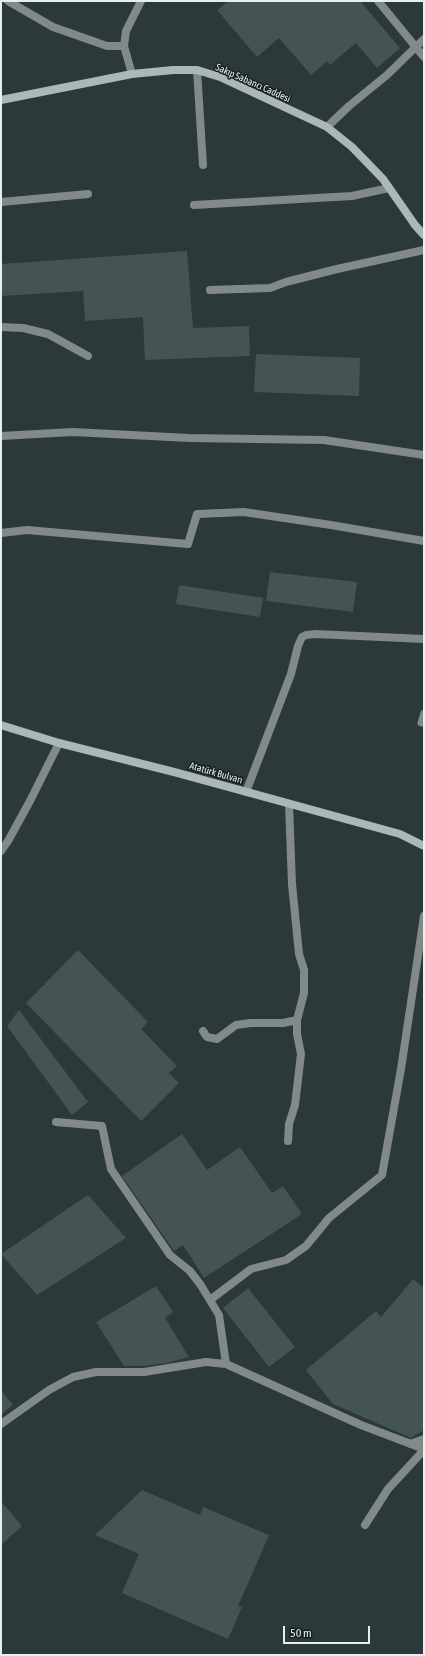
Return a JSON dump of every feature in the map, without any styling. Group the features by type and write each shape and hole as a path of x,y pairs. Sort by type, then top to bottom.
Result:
{"street":[{"path":"8,1 53,27 107,46 124,46"},
{"path":"132,74 124,46 126,31 141,1"},
{"path":"378,1 424,56"},
{"path":"327,127 349,106 387,75 424,39"},
{"name":"Sakıp Sabancı Caddesi","path":"1,100 132,74 173,70 196,70 220,77 327,127 352,147 383,179 424,235"},
{"path":"196,70 203,165"},
{"path":"194,205 352,196 389,188"},
{"path":"1,202 88,194"},
{"path":"210,290 270,288 286,282 337,269 424,250"},
{"path":"1,327 23,328 48,334 88,356"},
{"path":"1,436 73,432 189,438 324,440 424,455"},
{"path":"1,532 27,530 188,544 196,514 244,512 424,541"},
{"path":"246,792 291,674 298,646 302,638 306,635 316,634 424,639"},
{"name":"Atatürk Bulvarı","path":"1,725 59,743 174,772 400,834 424,846"},
{"path":"1,851 30,801 59,743"},
{"path":"288,1141 289,1124 295,1105 301,1054 297,1034 297,1020 304,993 304,970 299,954 292,884 289,804"},
{"path":"210,1300 251,1269 286,1260 306,1246 329,1218 382,1175 402,1069 424,916"},
{"path":"203,1031 207,1037 217,1039 236,1025 250,1023 283,1023 297,1020"},
{"path":"56,1122 102,1126 111,1169 170,1255 190,1271 219,1315 226,1364"},
{"path":"1,1424 49,1390 73,1377 96,1372 144,1372 206,1362 226,1364 361,1425 424,1449 388,1489 365,1525"},
{"path":"410,1444 424,1439"}],"lane":[{"path":"421,724 424,713"}],"building":[{"path":"228,1 360,1 400,48 377,68 356,43 330,65 327,61 311,75 279,38 257,57 217,10"},
{"path":"187,251 193,328 249,326 250,356 145,360 143,317 85,321 83,291 1,296 1,264"},
{"path":"256,354 360,358 359,396 254,392"},
{"path":"270,572 357,582 353,612 266,601"},
{"path":"179,585 263,598 260,617 176,604"},
{"path":"78,950 148,1022 141,1029 177,1066 169,1073 179,1083 141,1121 26,1003"},
{"path":"19,1010 88,1102 72,1115 7,1026"},
{"path":"182,1134 207,1170 240,1147 272,1193 283,1186 302,1214 204,1278 183,1245 174,1251 122,1176"},
{"path":"88,1195 126,1238 37,1295 1,1254"},
{"path":"413,1279 424,1288 424,1430 411,1438 333,1404 306,1370 376,1311 381,1317"},
{"path":"156,1286 173,1312 165,1318 189,1357 167,1363 144,1366 124,1366 96,1322"},
{"path":"248,1288 295,1347 269,1367 223,1308"},
{"path":"1,1390 13,1405 1,1415"},
{"path":"142,1490 200,1515 203,1507 269,1535 238,1606 242,1607 228,1639 122,1593 139,1554 95,1535"},
{"path":"1,1501 22,1526 1,1545"}]}
